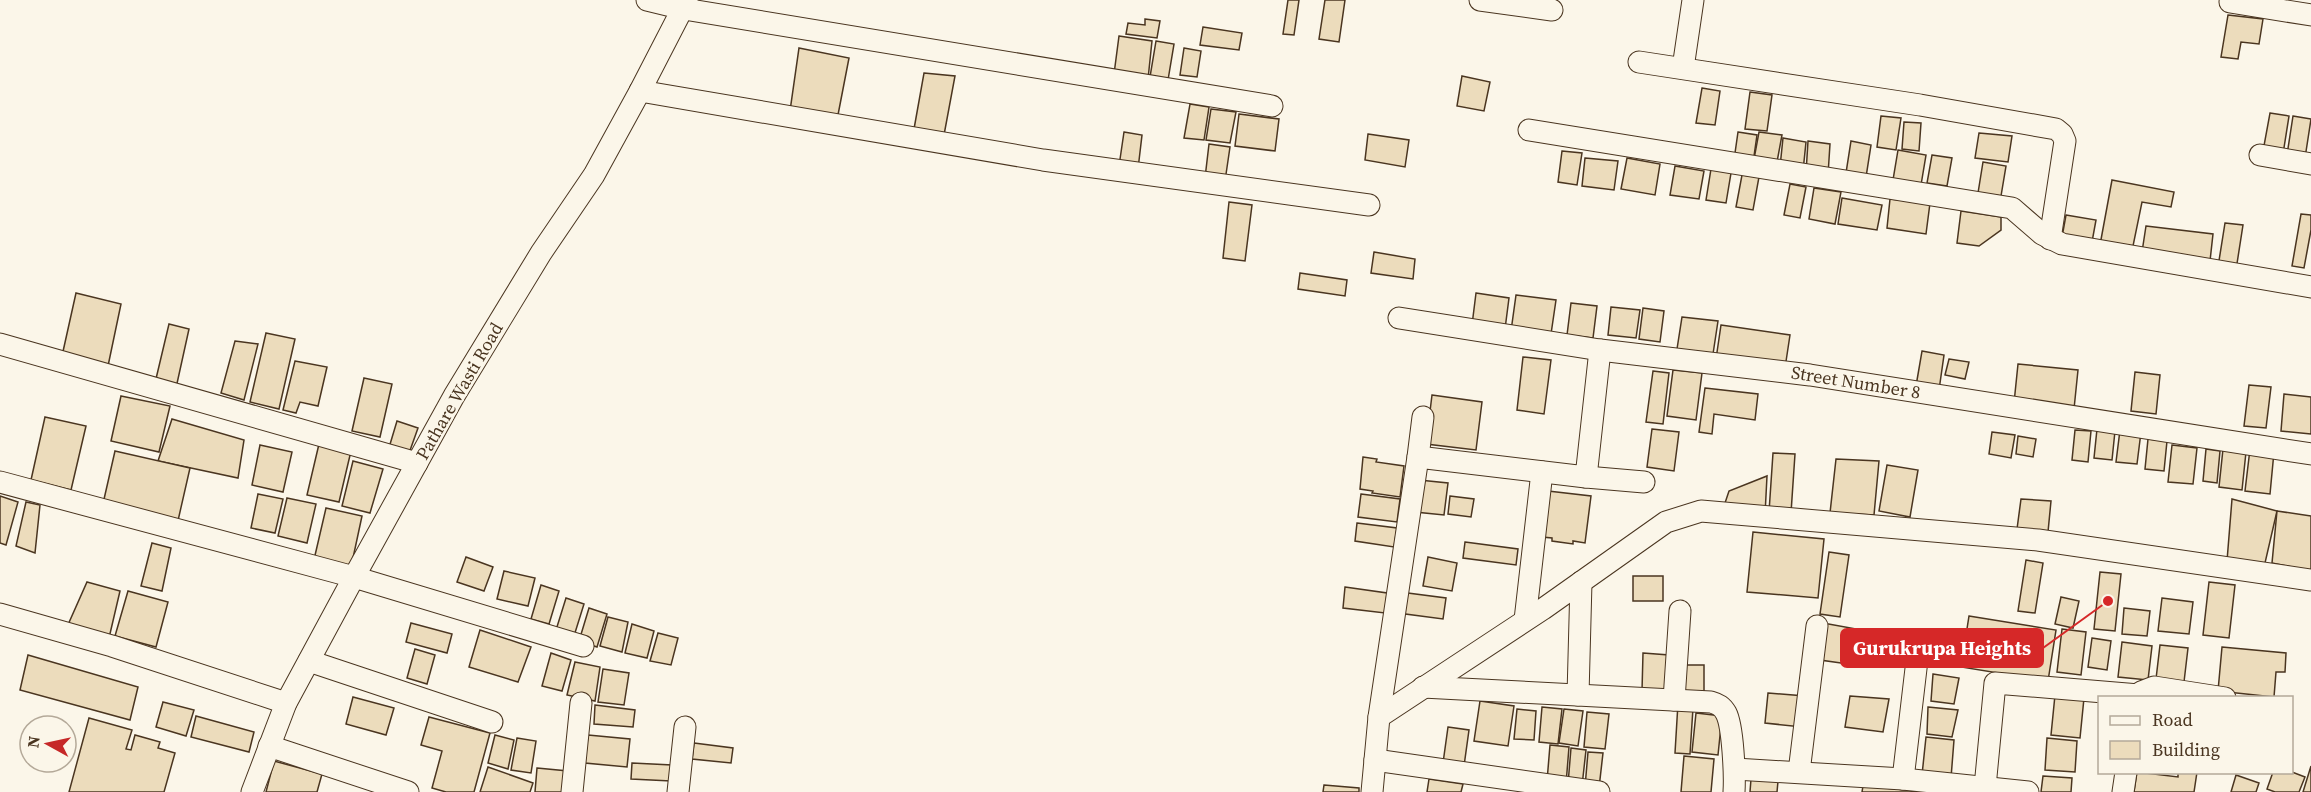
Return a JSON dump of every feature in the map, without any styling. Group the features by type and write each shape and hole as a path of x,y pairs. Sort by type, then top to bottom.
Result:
{"street":[{"path":"648,0 686,4 1272,106"},
{"path":"1480,0 1552,10"},
{"path":"1683,68 1693,0"},
{"path":"2230,2 2311,15"},
{"name":"Pathare Wasti Road","path":"252,792 286,703 354,577 454,396 541,253 594,175 686,4"},
{"path":"1639,62 1920,105 2056,129 2065,141 2050,239"},
{"path":"640,91 1043,160 1370,205"},
{"path":"1529,130 2012,208 2050,239 2062,244 2311,287"},
{"path":"2260,155 2311,164"},
{"name":"Street Number 8","path":"1399,318 1600,350 1810,375 2311,454"},
{"path":"0,344 417,463"},
{"path":"1586,477 1600,350"},
{"path":"1372,792 1379,717 1423,417"},
{"path":"1418,457 1644,482"},
{"path":"1525,620 1542,472"},
{"path":"0,482 354,577 583,646"},
{"path":"1379,717 1581,582 1666,522 1701,512 2038,540 2311,580"},
{"path":"1578,695 1581,582"},
{"path":"1674,699 1680,611"},
{"path":"0,614 112,646 286,703"},
{"path":"1799,772 1817,626"},
{"path":"1903,779 1917,660"},
{"path":"309,661 492,722"},
{"path":"1992,789 1995,683 2139,696 2141,692 2154,687 2212,696"},
{"path":"1423,687 1674,699 1711,702 1720,705 1727,714 1735,769 1734,792"},
{"path":"572,792 581,703"},
{"path":"678,792 685,727"},
{"path":"269,746 408,792"},
{"path":"1375,760 1599,792"},
{"path":"1735,769 1903,779 2028,792"},
{"path":"2123,792 2126,774"}],"building":[{"path":"1288,0 1299,0 1294,35 1283,34"},
{"path":"1325,0 1345,0 1339,42 1319,39"},
{"path":"2228,15 2263,19 2259,44 2241,42 2238,59 2221,57"},
{"path":"1145,19 1160,21 1157,38 1126,34 1128,23 1145,25"},
{"path":"1203,27 1242,33 1239,50 1200,45"},
{"path":"1119,36 1152,41 1148,79 1114,74"},
{"path":"1156,41 1174,44 1168,80 1150,77"},
{"path":"799,48 849,58 837,120 790,111"},
{"path":"1184,48 1201,51 1197,77 1180,75"},
{"path":"924,73 955,76 944,135 914,129"},
{"path":"1462,76 1490,82 1484,111 1457,106"},
{"path":"1702,88 1720,91 1715,125 1696,123"},
{"path":"1750,92 1772,95 1767,131 1745,129"},
{"path":"1190,104 1209,107 1204,140 1184,138"},
{"path":"1211,109 1236,112 1230,143 1206,140"},
{"path":"2270,113 2289,116 2283,154 2263,151"},
{"path":"1239,114 1279,119 1275,151 1235,146"},
{"path":"1881,116 1901,118 1896,150 1877,147"},
{"path":"2293,116 2311,119 2305,158 2287,155"},
{"path":"1904,122 1921,123 1919,151 1902,149"},
{"path":"1124,132 1142,135 1138,169 1119,166"},
{"path":"1738,132 1757,135 1753,163 1734,160"},
{"path":"1759,132 1782,135 1777,162 1754,159"},
{"path":"1979,133 2012,136 2008,162 1975,158"},
{"path":"1368,134 1409,140 1405,167 1365,160"},
{"path":"1783,138 1806,142 1803,171 1780,167"},
{"path":"1808,141 1830,144 1828,175 1806,173"},
{"path":"1851,141 1871,145 1866,177 1846,173"},
{"path":"1209,144 1230,147 1225,181 1205,178"},
{"path":"1898,150 1926,155 1921,185 1893,180"},
{"path":"1562,151 1582,153 1577,185 1558,182"},
{"path":"1932,155 1952,158 1947,186 1927,183"},
{"path":"1585,158 1618,161 1614,190 1582,186"},
{"path":"1627,158 1660,164 1655,195 1621,189"},
{"path":"1983,162 2006,166 2001,196 1978,193"},
{"path":"1675,166 1704,171 1699,199 1670,195"},
{"path":"1711,169 1731,173 1726,203 1706,200"},
{"path":"1742,175 1759,177 1753,210 1736,207"},
{"path":"2112,180 2174,192 2171,207 2142,202 2132,251 2100,245"},
{"path":"1790,184 1806,187 1800,218 1784,215"},
{"path":"1814,188 1841,192 1835,224 1809,219"},
{"path":"1842,198 1882,205 1877,230 1838,224"},
{"path":"1890,199 1930,203 1926,234 1887,228"},
{"path":"1229,202 1252,205 1245,261 1223,258"},
{"path":"1961,211 2001,217 2001,230 1979,246 1957,243"},
{"path":"2301,214 2311,215 2311,230 2304,268 2292,266"},
{"path":"2066,215 2096,220 2092,242 2062,237"},
{"path":"2225,223 2243,225 2236,270 2218,267"},
{"path":"2146,226 2213,234 2210,261 2142,252"},
{"path":"1374,252 1415,259 1413,279 1371,273"},
{"path":"1300,273 1347,280 1345,296 1298,289"},
{"path":"76,293 121,304 108,366 62,356"},
{"path":"1476,293 1509,298 1505,329 1472,325"},
{"path":"1516,295 1556,300 1551,334 1511,331"},
{"path":"1571,303 1597,306 1593,338 1567,335"},
{"path":"1611,307 1640,310 1636,338 1608,335"},
{"path":"1643,308 1664,311 1660,342 1639,339"},
{"path":"1682,317 1718,321 1713,354 1677,349"},
{"path":"169,324 189,329 176,388 155,383"},
{"path":"1721,325 1790,335 1785,368 1716,359"},
{"path":"266,333 295,339 279,409 250,402"},
{"path":"235,341 258,344 244,400 221,393"},
{"path":"1922,351 1944,355 1939,390 1916,386"},
{"path":"1523,357 1551,360 1544,414 1517,410"},
{"path":"1949,359 1969,362 1965,379 1945,375"},
{"path":"295,361 327,367 318,406 300,402 296,413 283,410"},
{"path":"2018,364 2078,370 2074,409 2014,403"},
{"path":"1673,370 1702,373 1696,420 1667,416"},
{"path":"1653,371 1669,373 1663,424 1646,422"},
{"path":"2135,372 2160,375 2156,414 2131,411"},
{"path":"364,378 392,384 380,437 352,431"},
{"path":"2249,385 2271,387 2266,428 2244,426"},
{"path":"1705,388 1758,394 1755,420 1714,414 1712,434 1699,432"},
{"path":"2284,394 2311,397 2311,434 2281,431"},
{"path":"1432,395 1482,402 1476,450 1426,444"},
{"path":"121,396 170,406 159,452 111,441"},
{"path":"45,417 86,426 71,490 31,480"},
{"path":"172,419 244,440 238,478 158,461"},
{"path":"397,421 418,428 408,456 388,451"},
{"path":"1652,429 1679,432 1674,471 1647,467"},
{"path":"2097,429 2115,431 2112,460 2094,458"},
{"path":"2075,430 2091,431 2088,462 2072,460"},
{"path":"2120,430 2141,432 2137,464 2116,462"},
{"path":"1992,432 2015,435 2011,458 1989,454"},
{"path":"2018,436 2036,439 2033,457 2016,454"},
{"path":"2148,439 2167,441 2164,471 2145,469"},
{"path":"319,444 351,451 339,502 307,495"},
{"path":"260,445 292,452 283,492 252,485"},
{"path":"2172,445 2197,448 2193,484 2168,482"},
{"path":"2206,449 2220,451 2217,483 2203,481"},
{"path":"2223,449 2246,452 2242,490 2219,487"},
{"path":"2250,449 2274,452 2270,494 2245,491"},
{"path":"115,451 190,468 177,525 102,508"},
{"path":"1773,453 1795,454 1791,513 1769,512"},
{"path":"1363,457 1377,459 1376,462 1404,466 1400,497 1360,489"},
{"path":"1836,459 1879,461 1874,515 1830,513"},
{"path":"353,461 383,469 370,513 342,506"},
{"path":"1887,465 1918,470 1910,517 1879,511"},
{"path":"1767,476 1765,515 1722,512 1729,491"},
{"path":"1419,480 1448,483 1444,515 1415,512"},
{"path":"1548,491 1591,496 1585,543 1573,541 1573,544 1542,537"},
{"path":"258,494 283,499 275,533 251,528"},
{"path":"1361,494 1400,499 1397,522 1358,517"},
{"path":"0,496 18,502 6,545 0,543"},
{"path":"1450,496 1474,499 1471,517 1448,514"},
{"path":"287,498 316,504 307,543 278,536"},
{"path":"2021,499 2051,501 2048,532 2017,529"},
{"path":"2232,499 2277,511 2265,563 2227,561"},
{"path":"26,502 40,505 35,553 16,546"},
{"path":"326,508 362,516 350,572 313,564"},
{"path":"2277,511 2311,516 2311,571 2272,563"},
{"path":"1357,523 1397,528 1394,547 1355,541"},
{"path":"1753,532 1824,539 1818,598 1747,592"},
{"path":"1465,542 1518,549 1516,565 1463,558"},
{"path":"152,543 171,548 162,591 141,586"},
{"path":"1829,552 1849,555 1840,617 1820,614"},
{"path":"466,557 493,567 484,591 457,582"},
{"path":"1428,557 1457,563 1452,591 1423,586"},
{"path":"2026,560 2043,563 2035,613 2018,611"},
{"path":"504,571 535,578 528,606 497,599"},
{"path":"2100,572 2121,574 2115,631 2094,629"},
{"path":"1633,576 1663,576 1663,601 1633,601"},
{"path":"87,582 120,591 109,638 67,627"},
{"path":"2209,582 2235,585 2229,638 2203,635"},
{"path":"541,585 559,591 549,624 531,619"},
{"path":"1345,587 1387,593 1385,613 1343,608"},
{"path":"128,591 168,602 156,647 115,636"},
{"path":"1400,592 1446,598 1443,619 1398,613"},
{"path":"2061,597 2079,601 2073,628 2055,624"},
{"path":"566,598 584,604 574,636 556,630"},
{"path":"2162,598 2193,602 2189,634 2158,631"},
{"path":"589,608 607,614 597,647 579,641"},
{"path":"2124,608 2150,611 2147,636 2122,634"},
{"path":"1969,616 2056,630 2048,681 1961,667"},
{"path":"608,617 628,622 622,652 600,646"},
{"path":"411,623 452,634 447,653 406,642"},
{"path":"1823,623 1862,630 1855,665 1820,660"},
{"path":"632,624 654,631 647,658 625,653"},
{"path":"2062,629 2086,632 2081,675 2057,672"},
{"path":"480,630 531,647 518,682 469,667"},
{"path":"658,633 678,638 671,665 650,661"},
{"path":"2092,638 2111,641 2107,670 2088,667"},
{"path":"2122,642 2152,646 2148,680 2118,677"},
{"path":"2160,645 2188,648 2184,682 2156,679"},
{"path":"2222,647 2286,653 2285,672 2276,672 2274,696 2218,691"},
{"path":"415,649 435,655 427,684 407,678"},
{"path":"551,653 571,660 562,691 542,686"},
{"path":"1643,653 1669,655 1667,692 1642,691"},
{"path":"28,655 138,687 130,720 20,690"},
{"path":"575,662 600,667 595,701 567,695"},
{"path":"1679,665 1704,665 1704,695 1678,695"},
{"path":"603,669 629,673 624,705 598,702"},
{"path":"1933,674 1959,678 1954,704 1931,701"},
{"path":"1768,693 1805,696 1802,727 1765,723"},
{"path":"2055,695 2084,698 2080,738 2051,735"},
{"path":"1850,696 1889,699 1883,732 1845,727"},
{"path":"353,697 394,708 386,735 346,724"},
{"path":"1480,701 1514,706 1508,746 1474,741"},
{"path":"163,702 194,710 186,736 156,727"},
{"path":"1678,703 1693,708 1690,754 1675,753"},
{"path":"595,705 635,710 633,727 594,724"},
{"path":"1542,707 1562,709 1558,744 1539,742"},
{"path":"1928,707 1958,710 1952,737 1927,734"},
{"path":"1517,709 1536,711 1534,740 1514,739"},
{"path":"1564,709 1583,711 1578,746 1559,743"},
{"path":"1587,712 1609,714 1605,749 1584,747"},
{"path":"1696,713 1722,716 1718,755 1692,752"},
{"path":"196,716 254,732 249,752 191,737"},
{"path":"429,717 490,733 474,792 446,792 432,788 442,751 421,745"},
{"path":"89,718 132,730 126,749 131,750 135,735 160,742 158,748 175,753 164,792 69,792 74,774 78,774 78,759"},
{"path":"1448,727 1469,730 1464,766 1443,763"},
{"path":"495,735 514,740 508,769 488,763"},
{"path":"588,735 630,739 627,767 585,763"},
{"path":"1926,737 1954,740 1951,778 1922,775"},
{"path":"517,738 536,741 531,773 511,770"},
{"path":"2047,738 2077,741 2075,772 2045,770"},
{"path":"694,743 733,748 731,763 692,759"},
{"path":"1550,745 1569,747 1566,784 1547,781"},
{"path":"1571,748 1586,750 1582,786 1568,784"},
{"path":"1588,752 1603,753 1599,788 1585,787"},
{"path":"1684,756 1714,759 1711,792 1681,792"},
{"path":"274,761 322,774 317,792 266,792"},
{"path":"632,763 672,765 671,781 631,779"},
{"path":"2311,766 2311,792 2303,792"},
{"path":"488,767 533,783 530,792 480,792"},
{"path":"537,768 568,771 566,792 535,792"},
{"path":"2293,772 2305,777 2299,792 2275,792 2267,789 2272,774"},
{"path":"2137,774 2178,777 2178,774 2197,774 2194,792 2134,792"},
{"path":"2236,775 2259,783 2256,792 2231,792"},
{"path":"2043,776 2072,778 2071,792 2041,792"},
{"path":"1429,779 1463,784 1461,792 1427,792"},
{"path":"1751,779 1778,781 1777,792 1750,792"},
{"path":"1324,785 1359,788 1359,792 1323,792"},
{"path":"1863,786 1928,792 1862,792"}],"place":[{"name":"Gurukrupa Heights","path":"2108,601"}]}
